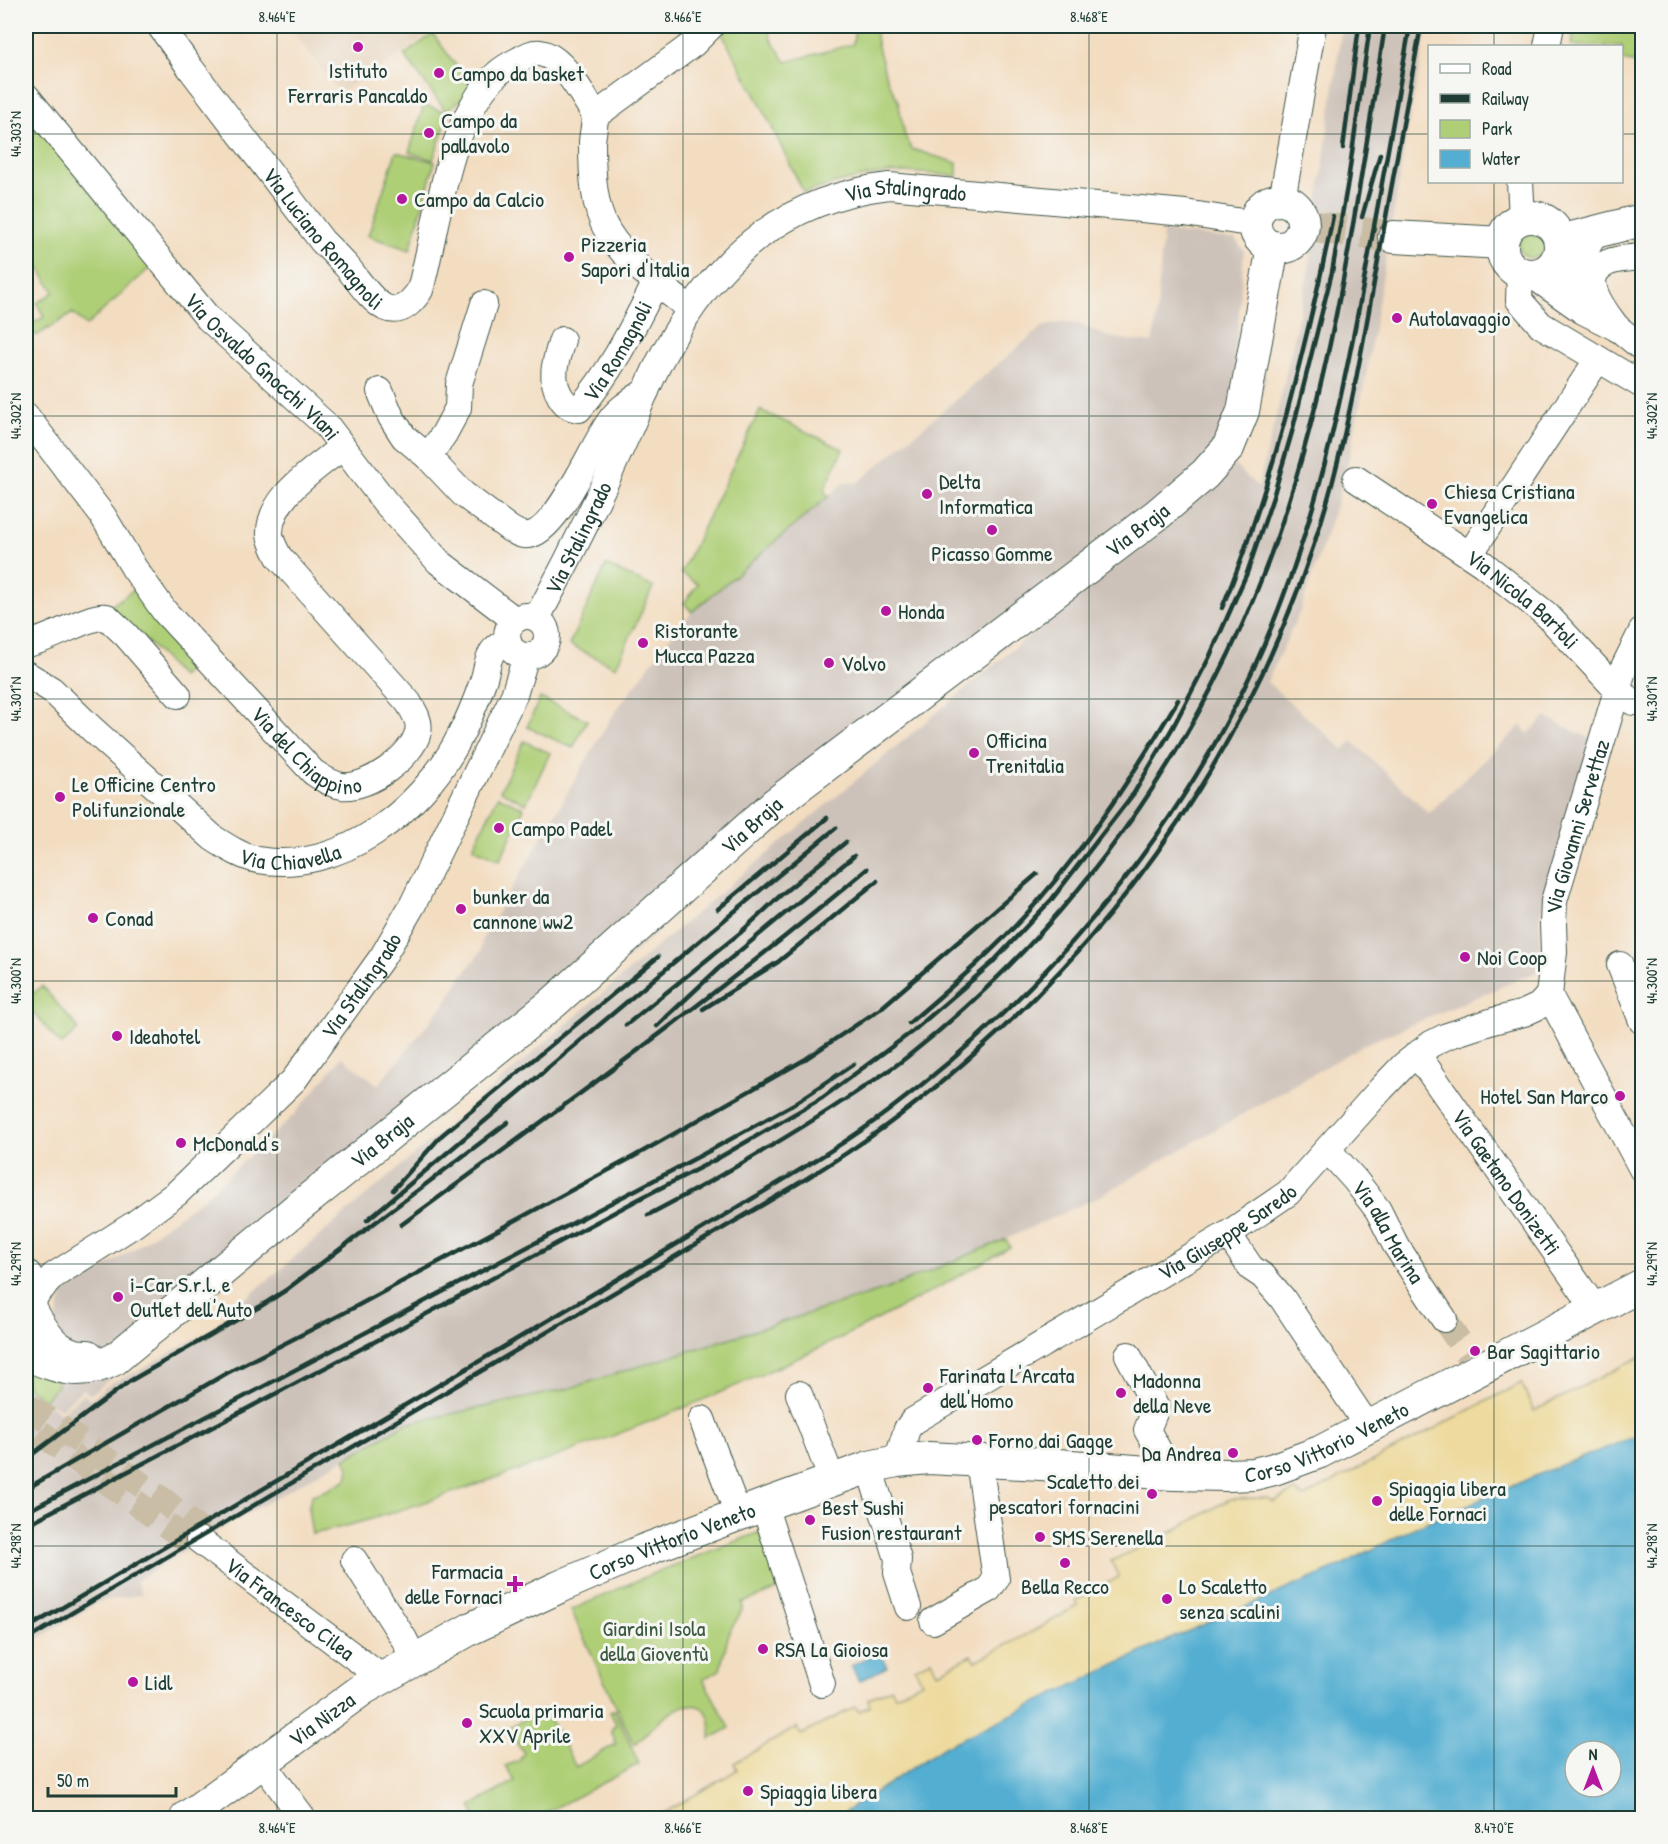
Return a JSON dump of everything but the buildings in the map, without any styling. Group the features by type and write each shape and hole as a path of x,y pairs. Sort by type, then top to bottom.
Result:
{"main road":[{"path":"1282,200 1296,206 1309,228 1289,246 1264,235 1256,216 1266,203 1282,200"},
{"path":"1537,270 1555,229 1546,221 1534,217 1522,218 1508,228 1502,243 1506,261 1537,270 1595,233 1642,220"},
{"name":"Via Braja","path":"26,1354 58,1368 82,1370 104,1365 115,1359 295,1210 553,1003 776,803 1148,521 1205,474 1228,448 1244,411 1264,235"},
{"path":"1394,237 1502,243"},
{"name":"Corso Vittorio Veneto","path":"381,1677 472,1628 559,1587 751,1509 883,1464 929,1458 1173,1474 1254,1474 1274,1469 1320,1452 1368,1427 1473,1363 1596,1310 1642,1285"},
{"name":"Via Braja","path":"28,1300 44,1334 60,1350 81,1356 102,1356 127,1349"},
{"name":"Via Nizza","path":"186,1818 381,1677"}],"street":[{"name":"Via Luciano Romagnoli","path":"160,26 322,241 347,267 373,300 390,309 402,308 411,304 420,290 461,129 483,90 496,75 530,54 541,53 551,57 573,79 595,116"},
{"path":"690,309 656,282 618,246 603,221 596,199 592,152 595,116 693,44 711,26"},
{"path":"1282,200 1313,26"},
{"path":"1547,45 1551,26"},
{"name":"Via Osvaldo Gnocchi Viani","path":"26,96 208,318 327,426 385,502 439,562 521,634"},
{"path":"1520,183 1522,218"},
{"name":"Via Stalingrado","path":"28,1300 53,1276 133,1225 177,1193 294,1080 382,956 412,904 514,695 521,634 624,440 662,357 690,309 724,266 759,235 815,205 863,189 889,186 1185,213 1264,235"},
{"path":"1592,307 1580,286 1578,272 1583,255 1595,233"},
{"path":"1592,307 1593,275 1605,264 1642,256"},
{"path":"1537,270 1592,307 1642,348"},
{"path":"1537,270 1541,325 1642,385"},
{"name":"Via Romagnoli","path":"562,340 554,367 554,385 567,405 579,409 594,392 612,364 656,282"},
{"path":"428,457 458,408 459,384 484,304"},
{"path":"1470,554 1598,359"},
{"name":"Via Stalingrado","path":"381,391 396,427 463,494 510,530 528,535 542,529 563,502 612,418 629,402 646,391"},
{"name":"Via del Chiappino","path":"26,416 103,516 134,568 165,612 313,772 328,782 353,786 376,776 397,762 418,733 419,724 408,702 279,557 270,537 272,516 282,498 342,447"},
{"name":"Via Nicola Bartoli","path":"1356,479 1470,554 1547,615 1617,690"},
{"path":"26,644 50,637 95,618 107,617 126,635 178,695"},
{"name":"Via Giovanni Servettaz","path":"1549,995 1554,952 1554,901 1624,667 1642,631"},
{"name":"Via Chiavella","path":"26,674 52,690 213,838 235,852 257,860 281,861 309,858 351,846 401,813 439,771 456,744 495,648 521,634"},
{"path":"1617,690 1633,702 1642,702"},
{"path":"1620,965 1642,1021"},
{"path":"1549,995 1642,1169"},
{"name":"Via Giuseppe Saredo","path":"883,1464 913,1421 1228,1234 1288,1193 1381,1089 1417,1054 1431,1044 1447,1036 1524,1013 1539,1006 1549,995"},
{"path":"1642,1034 1642,1040"},
{"name":"Via Gaetano Donizetti","path":"1417,1054 1596,1310"},
{"name":"Via alla Marina","path":"1328,1150 1378,1210 1395,1244 1443,1319"},
{"path":"1228,1234 1251,1268 1263,1276 1282,1298 1368,1427"},
{"name":"Via Stalingrado","path":"26,1265 47,1263 100,1245"},
{"path":"1128,1355 1156,1408 1147,1430 1161,1455"},
{"path":"799,1394 832,1480"},
{"path":"702,1419 751,1509 822,1684"},
{"path":"933,1622 988,1590 996,1579 979,1461"},
{"path":"883,1464 898,1559 897,1573 908,1607"},
{"name":"Via Francesco Cilea","path":"199,1540 381,1677"},
{"path":"354,1560 404,1639 414,1659"},
{"path":"262,1762 303,1818"}],"shaded area":[{"name":"Istituto Ferraris Pancaldo","path":"289,26 440,26 340,93"},
{"path":"1342,26 1428,26 1349,458 1336,505 1301,609 1267,682 1344,750 1352,741 1429,813 1521,725 1528,734 1545,717 1595,741 1540,915 1541,970 1363,1045 1102,1195 1006,1239 887,1289 567,1389 405,1424 212,1534 136,1581 142,1594 98,1602 26,1646 26,1386 44,1400 53,1332 63,1293 137,1247 206,1196 294,1115 342,1057 378,1085 446,1002 481,951 482,940 611,718 669,639 692,612 845,482 857,483 1042,327 1064,322 1082,325 1106,336 1152,343 1156,323 1163,231 1235,239 1244,251 1237,337 1266,377 1251,433 969,678 743,844 659,930 606,978 458,1100 90,1395 83,1389 61,1409 47,1402 60,1413 83,1394 91,1399 112,1382 136,1372 207,1332 694,915 1234,465 1258,487 1281,397 1309,269"}],"green space":[{"path":"729,26 772,26 768,28 771,39 786,62 853,44 855,26 875,26 886,77 898,101 905,136 912,149 957,163 957,176 900,172 871,175 804,193 762,107 721,32"},
{"path":"1575,26 1642,26 1642,64 1623,60 1623,45 1571,45"},
{"name":"Campo da basket","path":"433,34 474,90 446,111 404,55"},
{"name":"Campo da pallavolo","path":"424,105 449,113 433,160 409,152"},
{"path":"26,114 153,265 86,326 73,313 36,336 29,326 44,317 37,303 54,292 39,268 26,277"},
{"name":"Campo da Calcio","path":"396,152 435,162 410,250 368,236"},
{"path":"1532,232 1541,236 1545,245 1541,254 1532,258 1523,254 1519,245 1523,236"},
{"path":"760,410 843,449 824,491 829,496 692,612 684,603 698,584 681,573"},
{"path":"606,565 653,587 616,667 569,645"},
{"path":"135,589 196,663 181,677 153,647 109,607"},
{"path":"540,698 587,720 573,748 527,727"},
{"name":"Campo Padel","path":"524,741 550,753 526,804 500,791"},
{"name":"Campo Padel","path":"498,796 524,808 500,860 473,848"},
{"path":"42,986 79,1029 61,1045 26,1004 26,1000"},
{"path":"1006,1239 1010,1247 931,1292 813,1351 704,1400 537,1464 397,1511 312,1534 309,1509 312,1495 347,1479 349,1467 345,1459 405,1424 567,1389 887,1289"},
{"path":"26,1362 56,1374 57,1386 44,1400 26,1386"},
{"name":"Giardini Isola della Gioventù","path":"760,1532 779,1589 742,1603 742,1610 729,1633 720,1670 703,1679 730,1728 710,1739 708,1714 702,1708 693,1705 684,1706 665,1716 634,1745 571,1610 654,1573"},
{"path":"544,1709 576,1767 616,1744 611,1730 616,1724 610,1712 615,1710 639,1764 536,1818 476,1818 471,1806 515,1781 505,1766 519,1761 524,1753 506,1729"}],"sand":[{"path":"1642,1356 1642,1434 1559,1466 1416,1527 1338,1567 1163,1642 836,1818 656,1818 737,1770 734,1763 797,1727 801,1735 855,1707 859,1711 870,1706 868,1699 891,1688 895,1696 922,1682 915,1668 931,1660 937,1673 972,1655 976,1661 1043,1626 1078,1605 1076,1600 1119,1577 1111,1561 1172,1532 1230,1499 1267,1498 1274,1502 1295,1491 1304,1497 1521,1383 1534,1411"}],"water":[{"path":"1642,1434 1642,1818 836,1818 944,1747 1163,1642 1338,1567 1416,1527 1559,1466"},
{"path":"879,1651 887,1667 859,1681 851,1666"}],"tunnel":[{"path":"1314,227 1394,237"},
{"path":"1444,1319 1468,1355"},
{"path":"26,1405 164,1501 195,1527 199,1540 184,1538 26,1422"}],"railway":[{"path":"1343,148 1359,26"},
{"path":"26,1525 715,1160 822,1098 913,1031 992,963 1052,899 1134,793 1173,727 1209,658 1247,573 1292,432 1332,272 1348,181 1370,26"},
{"path":"648,1215 752,1158 852,1095 900,1062 972,1002 1032,942 1088,877 1139,809 1184,737 1225,662 1259,584 1288,504 1305,445 1334,326 1385,26"},
{"path":"26,1629 644,1264 839,1145 888,1111 996,1020 1093,918 1178,805 1214,745 1247,682 1289,583 1334,428 1366,270 1410,26"},
{"path":"26,1640 764,1204 871,1137 936,1087 982,1047 1043,989 1099,927 1151,861 1198,791 1240,718 1276,642 1307,564 1332,484 1352,399 1421,26"},
{"path":"1362,217 1380,154"},
{"path":"1222,608 1266,487 1312,314 1333,216"},
{"path":"909,1023 992,949 1058,877 1112,804 1178,700"},
{"path":"718,909 827,818"},
{"path":"367,1220 836,828"},
{"path":"626,1025 740,933 782,894 846,842"},
{"path":"657,1026 719,968 854,856"},
{"path":"401,1225 696,1006 867,869"},
{"path":"26,1489 227,1373 342,1314 633,1157 804,1060 880,1009 1037,874"},
{"path":"703,1009 778,962 877,881"},
{"path":"393,1190 442,1135 658,957"},
{"path":"26,1512 711,1150 794,1104 854,1064"},
{"path":"26,1459 130,1381 286,1290 508,1122"}],"place":[{"name":"Istituto Ferraris Pancaldo","path":"358,47"},
{"name":"Campo da basket","path":"439,73"},
{"name":"Campo da pallavolo","path":"429,133"},
{"name":"Campo da Calcio","path":"402,199"},
{"name":"Pizzeria Sapori d'Italia","path":"569,257"},
{"name":"Autolavaggio","path":"1397,318"},
{"name":"Delta Informatica","path":"927,494"},
{"name":"Chiesa Cristiana Evangelica","path":"1432,504"},
{"name":"Picasso Gomme","path":"992,530"},
{"name":"Honda","path":"886,611"},
{"name":"Ristorante Mucca Pazza","path":"643,643"},
{"name":"Volvo","path":"829,663"},
{"name":"Officina Trenitalia","path":"974,753"},
{"name":"Le Officine Centro Polifunzionale","path":"60,797"},
{"name":"Campo Padel","path":"499,828"},
{"name":"bunker da cannone ww2","path":"461,909"},
{"name":"Conad","path":"93,918"},
{"name":"Noi Coop","path":"1465,957"},
{"name":"Ideahotel","path":"117,1036"},
{"name":"Hotel San Marco","path":"1620,1096"},
{"name":"McDonald's","path":"181,1143"},
{"name":"i-Car S.r.l. e Outlet dell'Auto","path":"118,1297"},
{"name":"Bar Sagittario","path":"1475,1351"},
{"name":"Farinata L'Arcata dell'Homo","path":"928,1388"},
{"name":"Madonna della Neve","path":"1121,1393"},
{"name":"Forno dai Gagge","path":"977,1440"},
{"name":"Da Andrea","path":"1233,1453"},
{"name":"Scaletto dei pescatori fornacini","path":"1152,1494"},
{"name":"Spiaggia libera delle Fornaci","path":"1377,1501"},
{"name":"Best Sushi Fusion restaurant","path":"810,1520"},
{"name":"SMS Serenella","path":"1040,1537"},
{"name":"Bella Recco","path":"1065,1563"},
{"name":"Farmacia delle Fornaci","path":"515,1584"},
{"name":"Lo Scaletto senza scalini","path":"1167,1599"},
{"name":"RSA La Gioiosa","path":"763,1649"},
{"name":"Lidl","path":"133,1682"},
{"name":"Scuola primaria XXV Aprile","path":"467,1723"},
{"name":"Spiaggia libera","path":"748,1791"}]}
